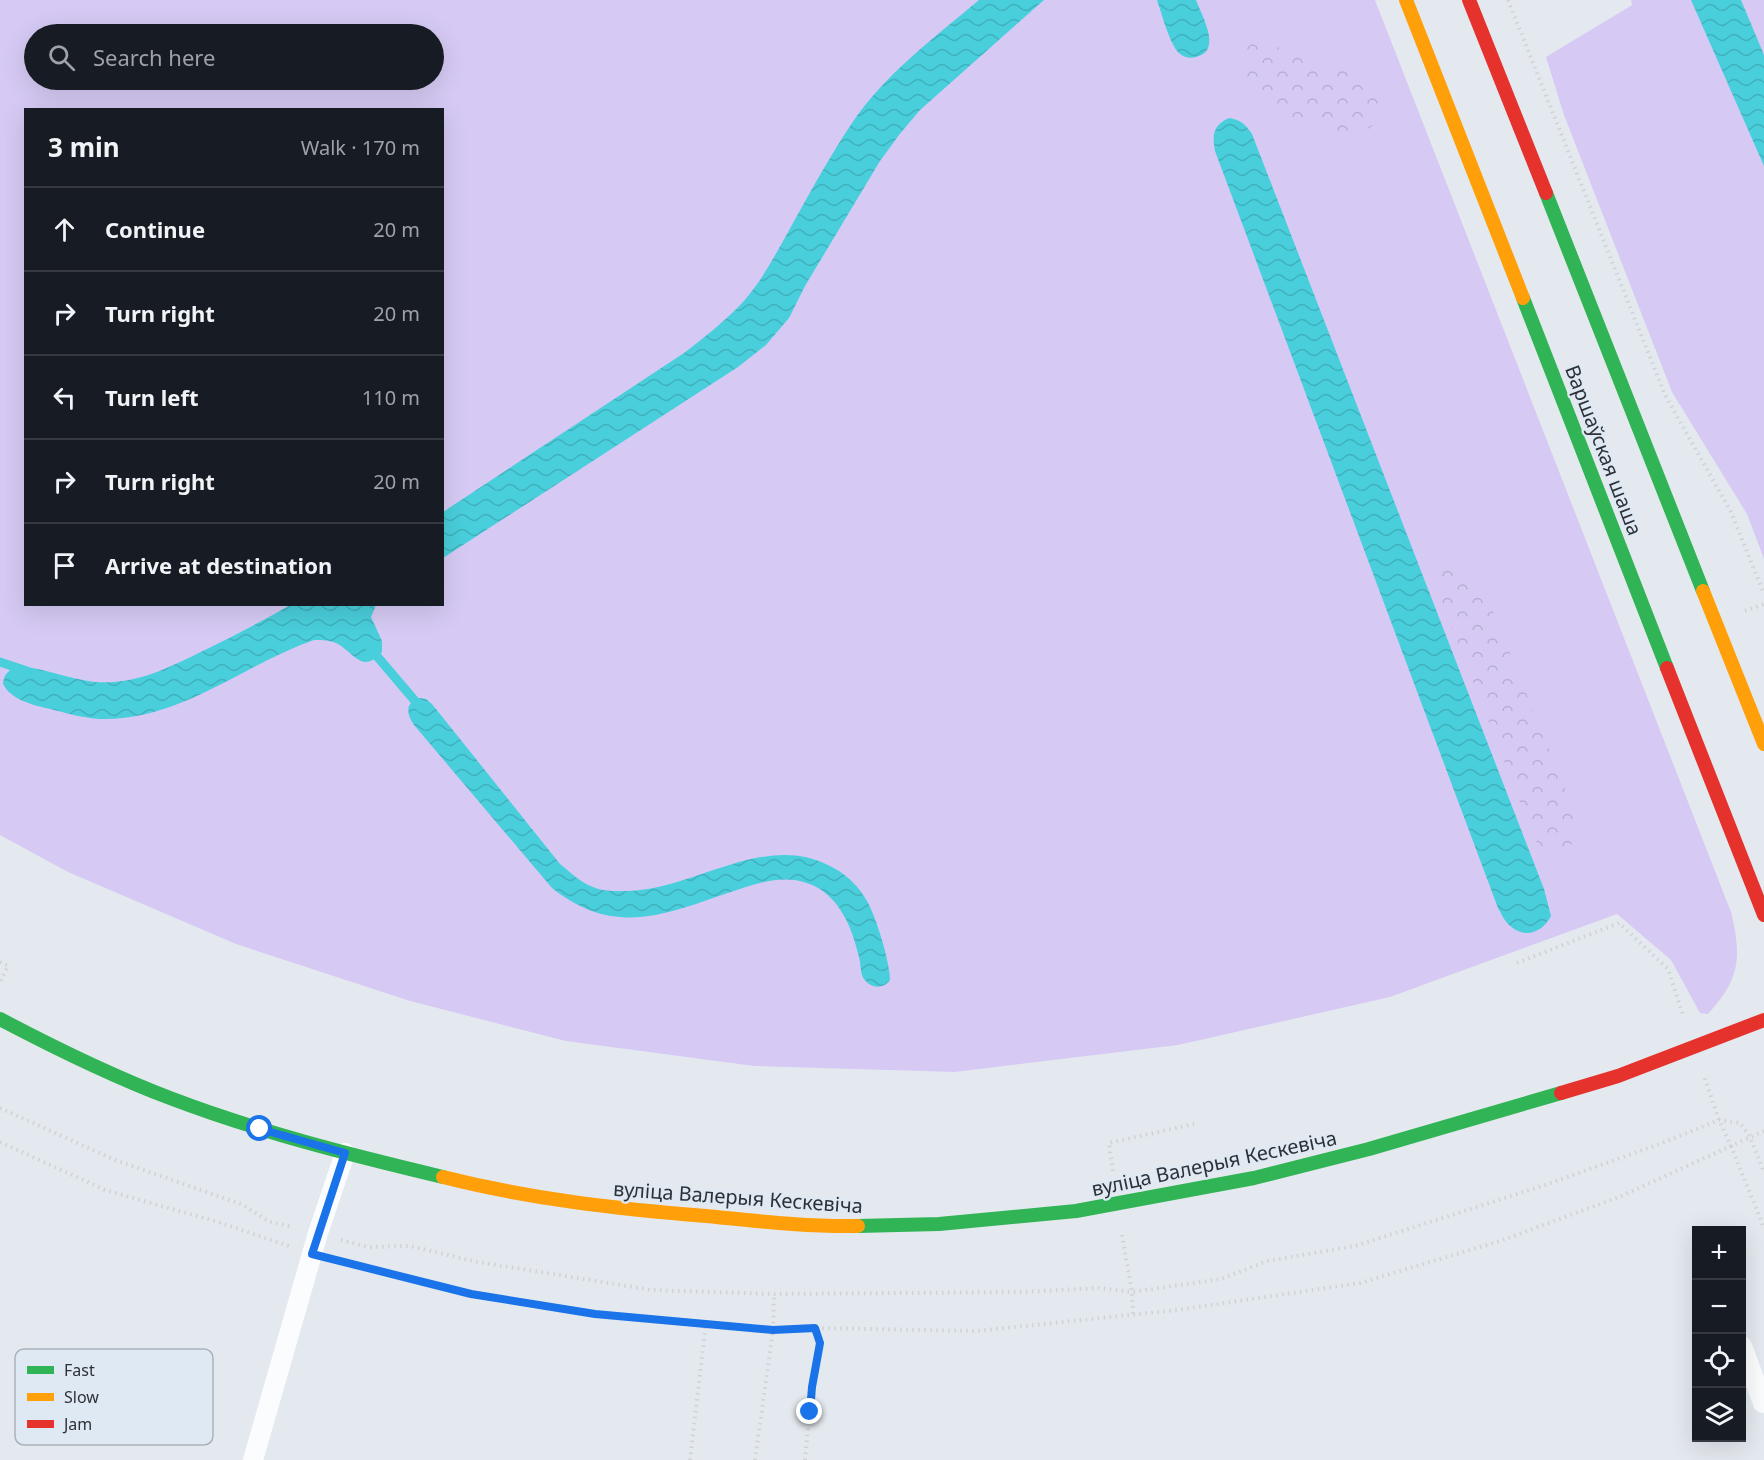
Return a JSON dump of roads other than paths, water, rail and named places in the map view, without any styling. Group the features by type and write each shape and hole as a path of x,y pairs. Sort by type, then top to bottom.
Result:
{"main road":[{"name":"Варшаўская шаша","path":"1406,0 1764,915"},
{"name":"Варшаўская шаша","path":"1469,0 1764,744"},
{"name":"вуліца Валерыя Кескевіча","path":"0,1019 52,1046 170,1098 260,1129 490,1189 610,1208 802,1225 843,1226 939,1224 1076,1211 1254,1178 1498,1113 1618,1076 1764,1020"}],"lane":[{"path":"253,1460 312,1254 345,1153"},
{"path":"1746,1356 1764,1403"}],"water":[{"path":"979,0 1044,0 920,110 899,135 880,161 805,286 789,318 766,345 738,367 444,557 444,511 684,353 715,329 743,302 767,269 826,164 852,123 879,88 911,57"},
{"path":"1157,0 1196,0 1208,32 1208,48 1204,53 1191,58 1179,53 1169,36"},
{"path":"1691,0 1741,0 1764,55 1764,166"},
{"path":"1229,118 1242,123 1252,134 1544,889 1551,916 1538,930 1526,933 1514,929 1498,908 1215,151 1215,131"},
{"path":"288,606 376,606 371,617 382,641 382,652 375,658 364,662 335,643 314,640 184,701 157,711 129,717 100,719 37,706 17,698 3,684 8,672 19,666 95,682 139,678 193,656"},
{"path":"420,698 432,704 560,864 575,877 606,891 646,889 751,859 777,855 803,856 840,872 863,895 871,908 882,940 890,980 884,985 874,986 864,979 848,923 836,903 818,888 799,881 765,882 667,913 644,917 622,917 599,913 576,904 552,888 414,725 409,717 408,709 412,702"}],"waterway":[{"path":"370,648 421,708"},
{"path":"0,662 27,671"}]}
